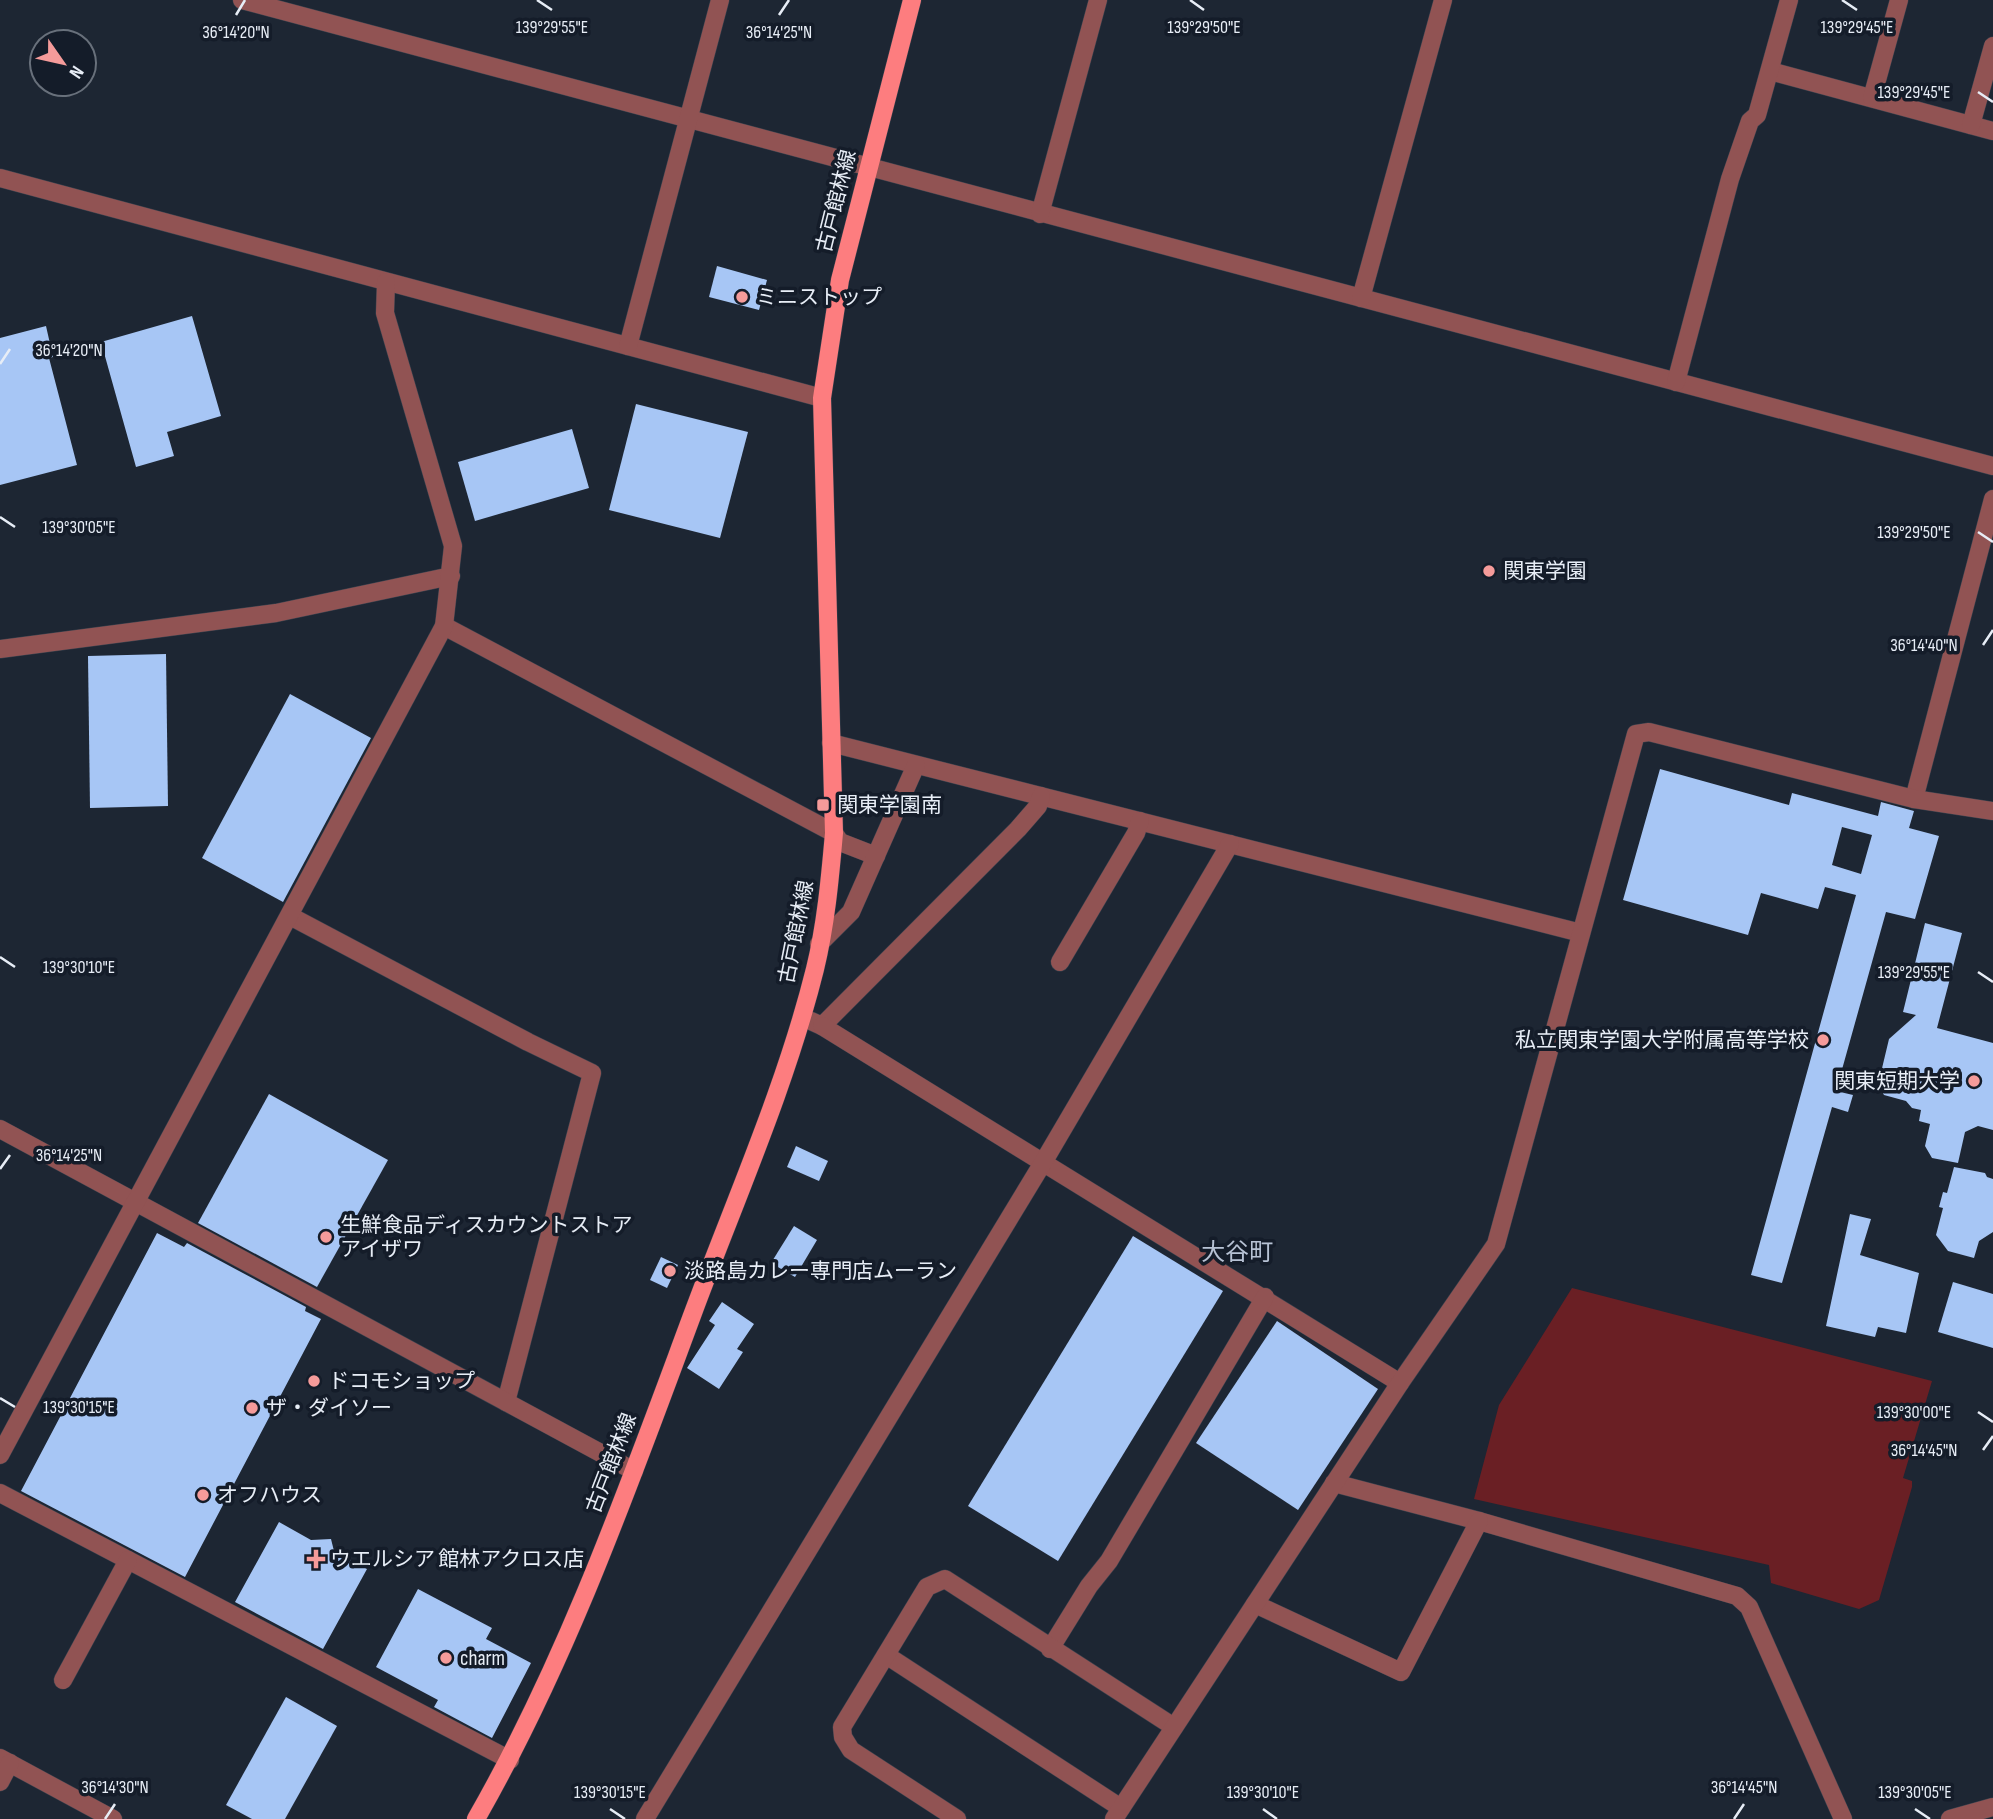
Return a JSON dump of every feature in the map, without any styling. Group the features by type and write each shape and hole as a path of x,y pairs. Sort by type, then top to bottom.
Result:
{"main road":[{"name":"古戸館林線","path":"476,1819 510,1760 552,1669 634,1471 801,1017 819,944 834,833 822,398 840,280 912,0"}],"street":[{"path":"242,0 1993,466"},
{"path":"628,346 720,0"},
{"path":"1040,214 1098,0"},
{"path":"1361,298 1443,0"},
{"path":"1676,382 1730,179 1750,121 1757,115 1788,0"},
{"path":"1872,98 1899,0"},
{"path":"1971,125 1993,46"},
{"path":"1770,71 1993,131"},
{"path":"0,178 822,398"},
{"path":"0,1455 444,625 453,546 385,313 386,282"},
{"path":"1913,799 1993,499"},
{"path":"0,649 276,612 451,576"},
{"path":"444,625 834,833 840,842 876,856"},
{"path":"886,1655 1117,1814 1400,1383 1496,1244 1632,740 1640,732 1913,799 1993,811"},
{"path":"831,743 1581,933"},
{"path":"819,944 851,912 916,765"},
{"path":"822,1026 1018,829 1038,806 1041,796"},
{"path":"1060,962 1136,833 1140,821"},
{"path":"645,1819 1044,1161 1230,844"},
{"path":"290,916 592,1073 506,1402"},
{"path":"801,1017 822,1026 1044,1161 1400,1383"},
{"path":"0,1129 634,1471"},
{"path":"1050,1648 1089,1586 1110,1561 1265,1297"},
{"path":"1334,1483 1479,1521 1737,1596 1749,1607 1843,1819"},
{"path":"0,1493 510,1760"},
{"path":"1255,1604 1401,1672 1479,1521"},
{"path":"63,1680 128,1560"},
{"path":"957,1819 851,1750 843,1737 842,1727 927,1587 944,1579 1174,1727"},
{"path":"0,1782 5,1761 113,1819"},
{"path":"1950,1819 1993,1807"}],"shaded area":[{"path":"1572,1288 1932,1381 1903,1478 1912,1481 1912,1487 1879,1600 1859,1609 1771,1583 1769,1565 1474,1499 1499,1405"}],"building":[{"path":"717,266 767,280 759,310 709,297"},
{"path":"192,316 221,416 167,432 174,456 136,467 101,342"},
{"path":"46,326 53,357 49,358 77,465 0,485 0,338"},
{"path":"636,404 748,432 720,538 609,510"},
{"path":"572,429 589,488 475,521 458,462"},
{"path":"166,654 168,806 90,808 88,656"},
{"path":"290,694 371,738 283,902 202,858"},
{"path":"1660,769 1789,805 1792,793 1878,816 1881,802 1914,811 1909,828 1939,836 1915,919 1886,912 1836,1091 1853,1095 1848,1112 1832,1107 1782,1283 1751,1275 1856,895 1825,887 1818,909 1761,893 1748,935 1623,900","holes":["1842,827 1872,835 1861,874 1832,865"]},
{"path":"1925,923 1962,933 1937,1028 1993,1043 1993,1130 1978,1126 1965,1132 1958,1163 1932,1158 1925,1146 1930,1124 1919,1121 1921,1110 1912,1108 1906,1101 1884,1095 1878,1085 1889,1039 1916,1015 1903,1012"},
{"path":"269,1094 388,1160 317,1287 198,1223"},
{"path":"796,1146 828,1161 819,1181 787,1167"},
{"path":"1954,1167 1985,1173 1993,1179 1993,1232 1979,1241 1974,1258 1948,1251 1936,1235 1943,1208 1939,1207 1943,1192 1947,1193"},
{"path":"1850,1214 1871,1219 1860,1255 1919,1273 1906,1333 1878,1327 1875,1337 1826,1326"},
{"path":"794,1226 817,1240 795,1277 771,1263"},
{"path":"157,1233 184,1247 187,1243 306,1307 305,1311 321,1319 185,1577 21,1491"},
{"path":"1133,1236 1223,1291 1058,1561 968,1506"},
{"path":"661,1257 678,1265 667,1288 650,1280"},
{"path":"1953,1282 1993,1294 1993,1348 1938,1332"},
{"path":"722,1302 754,1324 737,1349 743,1352 719,1389 687,1368 715,1325 709,1321"},
{"path":"1277,1321 1378,1389 1298,1510 1196,1443"},
{"path":"279,1522 311,1540 331,1539 334,1551 367,1569 323,1649 235,1602"},
{"path":"418,1589 492,1628 486,1639 531,1663 492,1738 434,1707 438,1700 376,1667"},
{"path":"286,1697 337,1726 285,1819 252,1819 226,1805"}],"place":[{"name":"ミニストップ","path":"742,297"},
{"name":"関東学園","path":"1489,571"},
{"name":"関東学園南","path":"823,805"},
{"name":"私立関東学園大学附属高等学校","path":"1823,1040"},
{"name":"関東短期大学","path":"1974,1081"},
{"name":"生鮮食品ディスカウントストア アイザワ","path":"326,1237"},
{"name":"淡路島カレー専門店ムーラン","path":"670,1271"},
{"name":"ドコモショップ","path":"314,1381"},
{"name":"ザ・ダイソー","path":"252,1408"},
{"name":"オフハウス","path":"203,1495"},
{"name":"ウエルシア 館林アクロス店","path":"316,1559"},
{"name":"charm","path":"446,1658"}],"district":[{"name":"大谷町","path":"1237,1252"}]}
